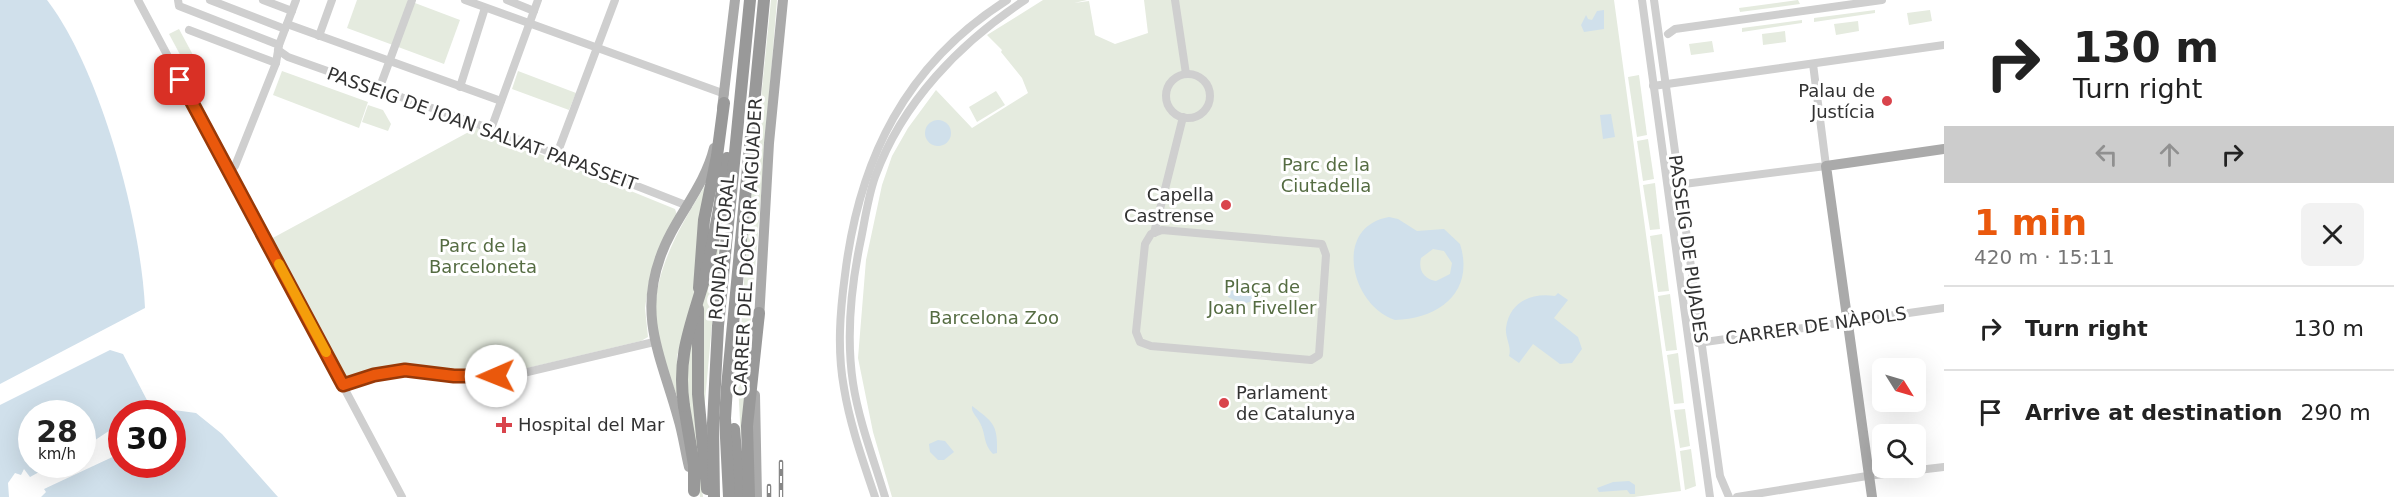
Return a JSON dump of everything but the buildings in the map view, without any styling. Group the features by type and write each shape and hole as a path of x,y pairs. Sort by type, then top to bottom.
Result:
{"highway":[{"name":"RONDA LITORAL","path":"714,497 713,423 718,326 750,0"},
{"name":"RONDA LITORAL","path":"729,497 725,418 764,0"},
{"path":"694,494 694,465 681,384 684,348 712,251 741,95"},
{"path":"708,497 701,447 697,327 704,220 717,156 724,98"},
{"path":"737,292 733,402 740,497"},
{"path":"749,497 747,426 759,313"}],"main road":[{"name":"CARRER DEL DOCTOR AIGUADER","path":"694,494 679,418 654,342 651,312 659,259 702,182 712,155 724,98 735,0"},
{"name":"CARRER DEL DOCTOR AIGUADER","path":"757,497 754,435 759,313 769,143 783,0"},
{"path":"1872,497 1867,476 1866,448 1826,166 1944,149"}],"street":[{"path":"138,0 402,497"},
{"path":"210,0 501,101"},
{"path":"263,0 292,11"},
{"path":"235,166 276,63 279,47 296,0"},
{"path":"319,36 332,0"},
{"path":"381,84 412,0"},
{"path":"465,0 598,48 724,98"},
{"path":"507,0 534,11"},
{"path":"491,129 538,0"},
{"path":"557,154 615,0"},
{"path":"874,497 843,388 839,334 847,260 862,187 872,158 893,116 924,73 952,43 1007,0"},
{"path":"885,497 853,384 850,334 856,263 875,178 906,116 935,76 991,22 1025,0"},
{"path":"1175,0 1186,74"},
{"name":"PASSEIG DE PUJADES","path":"1642,0 1710,497"},
{"name":"PASSEIG DE PUJADES","path":"1654,0 1720,476 1729,497"},
{"path":"1668,34 1675,29 1882,0"},
{"name":"PASSEIG DE JOAN SALVAT PAPASSEIT","path":"178,2 279,47 288,57 491,129 688,206"},
{"path":"460,87 484,11"},
{"path":"189,30 276,63"},
{"path":"1653,86 1944,45"},
{"path":"1667,187 1826,166 1813,64"},
{"path":"1186,74 1199,77 1210,94 1207,107 1202,112 1197,116 1184,117 1172,111 1166,98 1174,80 1186,74"},
{"path":"1154,233 1162,230 1322,244 1326,255 1319,355 1311,360 1151,346 1140,342 1136,332 1145,244 1154,233 1184,117"},
{"name":"CARRER DE NÀPOLS","path":"1689,344 1944,308"},
{"path":"343,385 374,375 405,370 473,377 519,374 654,342"},
{"path":"1737,497 1867,476 1944,467"}],"green space":[{"path":"357,0 407,0 460,20 444,64 347,28"},
{"path":"771,0 777,0 741,441 738,383 746,246"},
{"path":"1043,0 1087,0 1074,3 1089,1 1095,35 1115,44 1148,33 1144,0 1614,0 1681,491 1634,497 892,497 873,432 858,358 866,260 882,185 892,156 908,128 936,90 972,128 1028,93 1022,78 1001,52 1002,50 987,35"},
{"path":"1798,0 1800,4 1740,12 1739,8"},
{"path":"1875,10 1875,13 1814,22 1814,18"},
{"path":"1930,10 1932,21 1909,25 1907,13"},
{"path":"1802,20 1802,23 1742,32 1742,28"},
{"path":"1858,21 1859,31 1836,35 1834,24"},
{"path":"179,29 200,68 192,77 169,34"},
{"path":"1785,31 1786,42 1763,45 1762,34"},
{"path":"1712,41 1714,52 1691,55 1689,44"},
{"path":"282,71 368,102 359,128 273,95"},
{"path":"518,71 576,93 569,110 512,89"},
{"path":"1639,75 1647,135 1637,137 1628,77"},
{"path":"996,91 1005,105 977,122 969,107"},
{"path":"368,105 383,110 391,124 388,131 362,122"},
{"name":"Parc de la Barceloneta","path":"476,128 675,209 677,215 649,281 645,308 648,337 641,341 519,370 473,373 413,367 392,368 347,378 269,240"},
{"path":"1648,139 1654,179 1643,181 1637,141"},
{"path":"1655,183 1660,229 1650,230 1643,185"},
{"path":"706,184 695,270 694,298 677,356 677,396 660,348 656,326 656,304 659,283 673,242"},
{"path":"1662,234 1669,291 1658,292 1650,236"},
{"path":"720,236 704,412 702,303"},
{"path":"1670,294 1677,350 1666,351 1658,296"},
{"path":"692,333 698,453 703,497 700,497 686,384"},
{"path":"1678,353 1684,403 1674,404 1667,355"},
{"path":"1685,409 1690,446 1680,448 1674,410"},
{"path":"1691,449 1696,486 1685,490 1680,451"}],"shaded area":[{"path":"0,0 47,0 66,29 84,65 114,147 126,191 142,273 145,308 0,384"},
{"path":"1604,10 1604,29 1584,32 1581,25 1586,15 1592,20 1597,11"},
{"path":"1611,114 1615,137 1603,139 1600,115"},
{"path":"938,120 947,124 951,133 947,142 938,146 929,142 925,133 929,124"},
{"path":"1389,217 1398,219 1417,231 1444,229 1460,244 1463,261 1462,276 1458,288 1450,299 1439,308 1411,318 1395,320 1380,312 1367,299 1354,267 1354,250 1360,235 1371,224","holes":["1433,249 1444,251 1452,263 1450,274 1436,281 1425,276 1421,270 1421,258"]},
{"path":"1241,287 1259,294 1259,299 1243,304 1228,297 1229,292"},
{"path":"1558,293 1568,300 1554,318 1578,337 1582,349 1572,363 1560,364 1533,344 1519,363 1509,356 1510,349 1506,335 1508,319 1512,311 1517,305 1530,298 1555,296"},
{"path":"110,350 123,354 147,400 108,400 108,432 96,439 96,400 18,400 18,474 15,473 8,483 9,497 0,497 0,405"},
{"path":"972,406 993,425 997,453 993,454 988,446"},
{"path":"186,412 196,413 222,434 278,497 41,497 46,492 44,489 68,478 96,478 96,465 108,459 108,478 186,478"},
{"path":"938,440 945,441 954,452 944,460 938,460 930,452 929,444"},
{"path":"1629,481 1635,485 1635,494 1630,494 1627,490 1599,492 1597,488 1613,482"}],"railway":[{"path":"781,462 781,497"},
{"path":"769,486 769,497"}],"slow traffic":[{"path":"279,264 326,352"}],"place":[{"name":"Palau de Justícia","path":"1887,101"},
{"name":"Capella Castrense","path":"1226,205"},
{"name":"Parlament de Catalunya","path":"1224,403"},
{"name":"Hospital del Mar","path":"504,425"}],"route":[{"path":"180,80 343,385 374,375 405,370 454,376 496,376"}],"park label":[{"name":"Parc de la Ciutadella","path":"1326,175"},
{"name":"Plaça de Joan Fiveller","path":"1262,297"},
{"name":"Barcelona Zoo","path":"994,318"}]}
